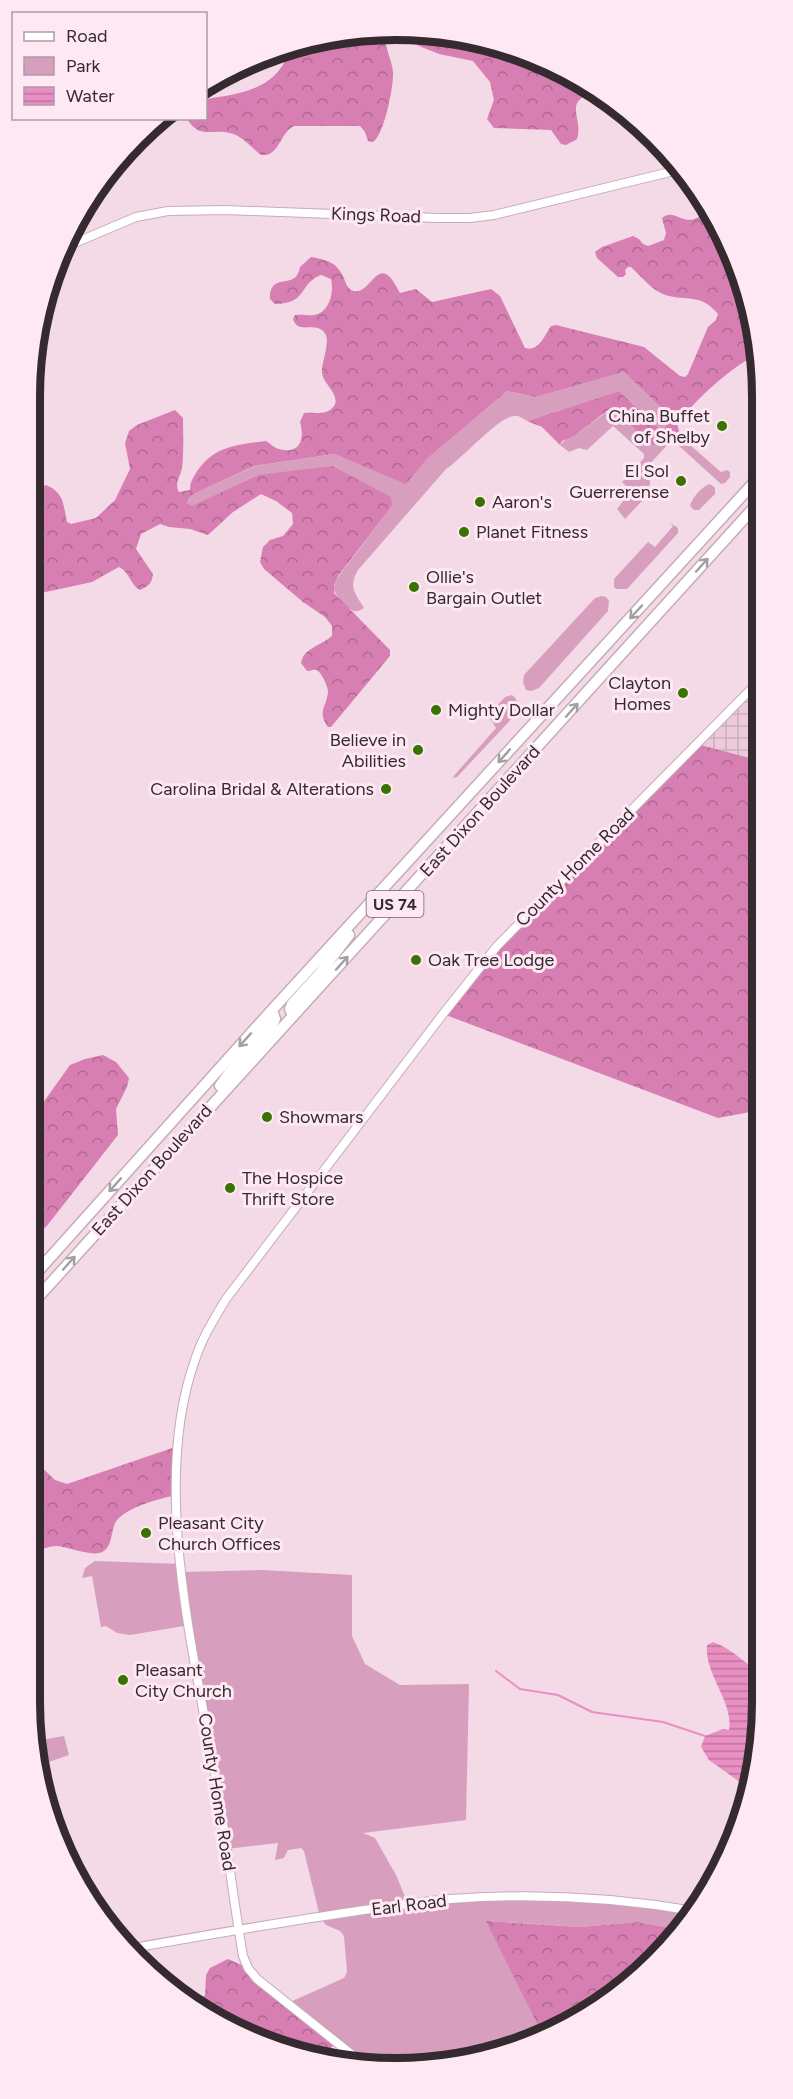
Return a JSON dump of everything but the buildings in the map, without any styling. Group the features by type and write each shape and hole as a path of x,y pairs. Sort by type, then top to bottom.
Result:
{"highway":[{"name":"East Dixon Boulevard","path":"40,1269 272,1010 752,485"},
{"name":"East Dixon Boulevard","path":"40,1295 752,510"},
{"path":"293,1016 291,1005 344,943 357,919"},
{"path":"212,1103 230,1072 273,1023 275,1019 272,1010"}],"street":[{"name":"Kings Road","path":"75,243 136,217 168,211 225,210 470,218 494,215 672,171"},
{"name":"County Home Road","path":"353,2055 253,1974 243,1956 221,1806 189,1625 176,1517 177,1456 181,1417 195,1359 206,1333 226,1299 471,978 525,916 752,688"},
{"name":"Earl Road","path":"138,1947 239,1928 419,1902 500,1897 581,1898 686,1910"}],"shaded area":[{"path":"752,688 752,759 697,744"}],"green space":[{"path":"385,40 393,79 388,110 377,138 373,142 368,141 360,126 294,126 285,134 276,149 267,155 261,155 234,134 201,131 188,120 207,120 207,99 255,88 274,76 286,58 327,47"},
{"path":"412,41 466,47 489,53 533,68 574,88 586,95 576,105 577,139 566,145 561,144 551,130 494,128 487,119 494,100 490,82 473,61 439,54"},
{"path":"699,209 716,239 734,282 746,327 750,358 704,394 677,424 679,431 665,443 655,445 649,443 615,409 608,410 574,436 562,441 560,445 542,427 527,421 619,391 662,432 671,417 624,372 536,397 507,391 427,459 406,484 334,454 254,466 189,498 187,503 192,506 258,475 332,466 391,497 392,506 338,576 334,585 334,593 390,650 390,656 331,727 328,727 323,717 328,690 322,675 318,671 307,671 301,663 305,654 332,636 332,626 325,617 303,602 264,569 260,562 263,547 270,540 283,536 293,524 292,513 276,501 261,494 233,512 208,535 190,529 160,524 141,534 136,549 153,574 150,584 140,590 119,567 92,582 40,593 40,487 46,485 60,495 67,522 71,524 96,518 115,500 130,469 125,443 129,431 137,425 175,410 183,418 183,462 177,483 179,492 190,490 192,479 203,464 226,448 266,441 279,449 296,448 301,440 300,422 304,413 324,412 334,406 336,402 334,394 322,373 327,346 326,336 320,329 295,324 293,319 295,315 314,315 324,310 330,301 331,279 321,275 314,279 293,301 275,304 270,299 274,285 294,278 300,267 311,257 335,265 348,287 356,291 366,287 382,273 390,278 400,293 416,289 432,302 491,289 500,296 525,348 534,348 551,326 556,325 644,347 680,376 685,377 708,327 716,320 718,314 701,301 658,292 631,267 625,270 626,274 623,277 618,277 597,258 595,252 602,247 633,236 648,246 664,240 666,233 662,218 666,215 689,220 700,216"},
{"path":"624,372 671,417 662,432 619,391 527,421 518,416 507,418 446,469 358,570 353,586 364,608 358,611 352,610 342,602 335,593 334,585 392,506 258,475 192,507 187,503 189,498 196,493 255,466 334,454 406,483 427,459 507,391 536,397"},
{"path":"612,408 670,440 682,431 690,445 721,472 727,470 730,472 730,477 721,484 678,445 670,442 647,467 650,484 648,488 655,495 641,502 625,519 617,509 631,491 622,482 644,458 644,454 613,426 587,450 579,448 569,452 560,445"},
{"path":"710,484 715,488 715,494 699,510 694,510 690,506 693,499"},
{"path":"669,522 678,528 678,533 627,589 614,587 614,579 648,542 655,547 673,526"},
{"path":"602,596 609,601 608,611 539,688 526,690 523,682 524,675 595,598"},
{"path":"512,695 518,703 516,714 457,777 452,778 496,728 488,715 505,697"},
{"path":"697,744 752,759 752,1112 718,1118 443,1014 471,978"},
{"path":"103,1055 116,1062 129,1078 116,1109 118,1135 46,1227 40,1230 40,1107 70,1065"},
{"path":"178,1446 176,1495 145,1504 123,1515 117,1520 110,1542 102,1552 87,1553 57,1546 40,1550 40,1466 55,1480 67,1484"},
{"path":"95,1561 181,1564 182,1572 262,1570 352,1575 352,1636 365,1664 400,1685 469,1684 466,1820 363,1833 375,1838 396,1875 408,1904 544,1896 686,1910 671,1928 638,1922 580,1927 487,1921 539,2028 511,2040 466,2052 420,2058 373,2058 353,2055 288,2003 344,1978 347,1972 344,1936 340,1931 326,1925 320,1917 304,1851 301,1848 288,1850 284,1858 275,1860 278,1843 227,1849 190,1625 130,1635 117,1633 106,1626 101,1627 92,1576 82,1578 85,1568"},
{"path":"64,1736 69,1755 46,1763 43,1740"},
{"path":"486,1921 580,1927 638,1922 671,1928 648,1954 613,1985 574,2011 539,2028"},
{"path":"228,1959 248,1968 336,2042 327,2052 304,2046 282,2040 218,2011 201,2000 205,1995 206,1975 210,1968"}],"water":[{"path":"713,1642 720,1645 752,1667 752,1726 743,1784 709,1760 701,1747 705,1736 723,1729 729,1730 727,1709 710,1667 707,1645"}],"waterway":[{"path":"496,1671 520,1689 558,1695 592,1712 663,1722 705,1736"}],"place":[{"name":"China Buffet of Shelby","path":"722,426"},
{"name":"El Sol Guerrerense","path":"681,481"},
{"name":"Aaron's","path":"480,502"},
{"name":"Planet Fitness","path":"464,532"},
{"name":"Ollie's Bargain Outlet","path":"414,587"},
{"name":"Clayton Homes","path":"683,693"},
{"name":"Mighty Dollar","path":"436,710"},
{"name":"Believe in Abilities","path":"418,750"},
{"name":"Carolina Bridal & Alterations","path":"386,789"},
{"name":"Oak Tree Lodge","path":"416,960"},
{"name":"Showmars","path":"267,1117"},
{"name":"The Hospice Thrift Store","path":"230,1188"},
{"name":"Pleasant City Church Offices","path":"146,1533"},
{"name":"Pleasant City Church","path":"123,1680"}]}
